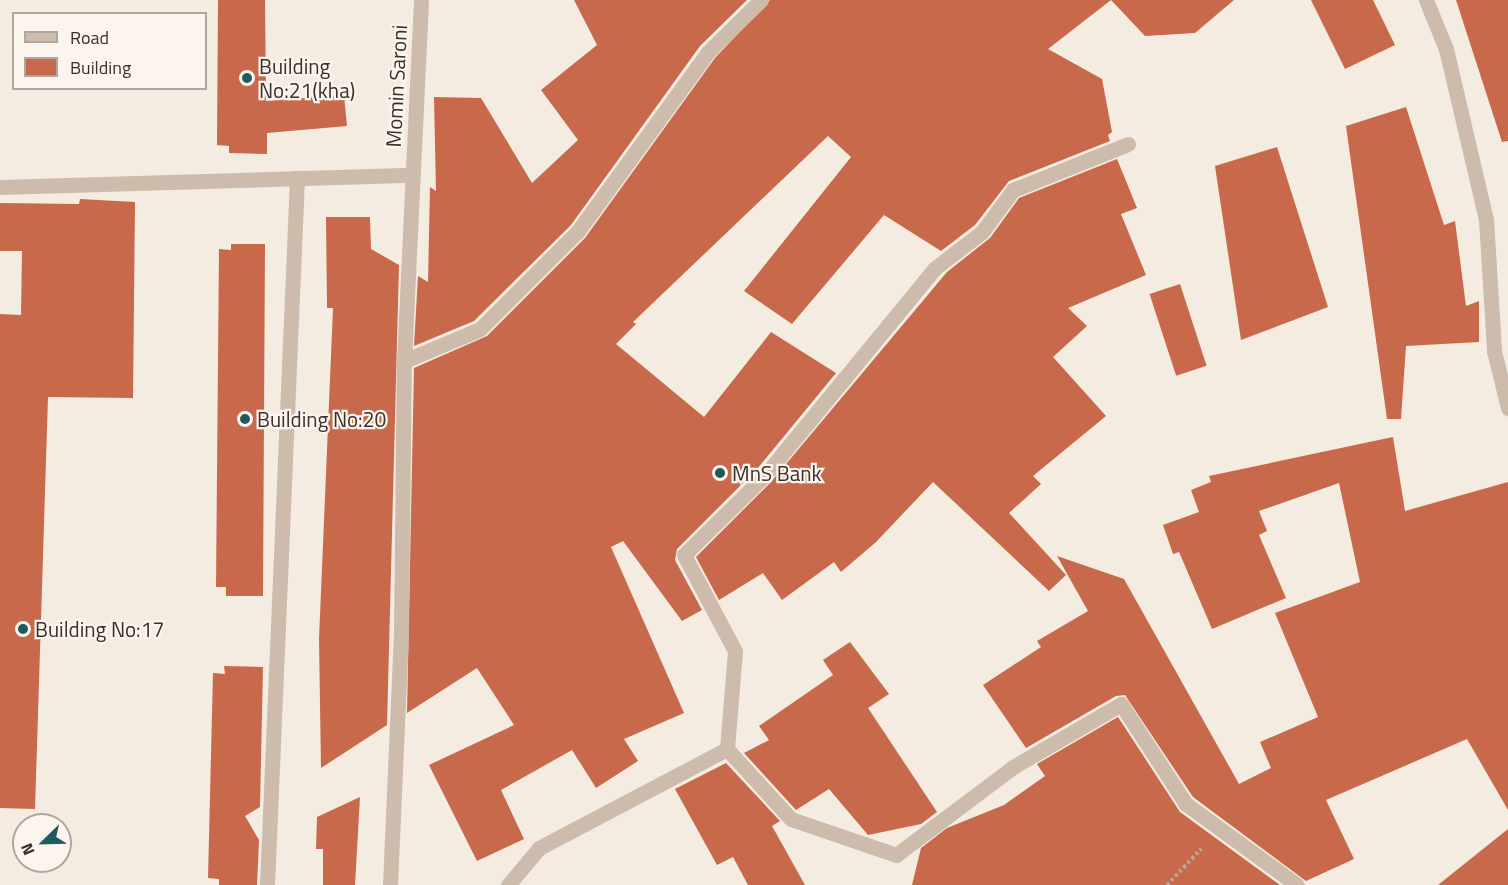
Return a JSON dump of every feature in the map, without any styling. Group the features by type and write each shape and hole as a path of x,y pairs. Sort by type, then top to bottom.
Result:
{"street":[{"name":"Momin Saroni","path":"390,885 401,634 404,361 421,0"},
{"path":"404,361 480,329 578,231 708,52 761,0"},
{"path":"1426,0 1446,49 1486,219 1494,351 1508,408"},
{"path":"1128,144 1013,190 982,232 935,268 764,476 684,555 735,651 727,749 791,819 896,855 1013,766 1121,704 1186,804 1297,885"},
{"path":"0,187 412,175"},
{"path":"267,885 297,178"},
{"path":"1492,318 1508,315"},
{"path":"508,885 539,848 727,749"}],"path":[{"path":"1167,885 1220,829"}],"building":[{"name":"Building No:21(kha)","path":"218,0 265,0 266,101 344,95 347,126 267,133 267,154 229,153 229,146 217,145"},
{"path":"574,0 747,0 700,46 571,225 474,321 414,346 418,276 428,282 430,187 436,191 434,97 481,98 532,183 578,140 541,90 597,45"},
{"path":"770,0 1111,0 1048,49 1102,79 1112,132 1108,135 1110,141 1009,181 975,225 941,251 884,215 792,324 744,291 851,157 828,136 633,322 636,324 616,344 704,417 771,332 836,373 757,469 677,549 675,560 702,610 682,621 623,541 611,547 684,713 624,739 638,761 596,788 572,750 501,790 524,839 477,861 429,765 514,725 477,668 407,713 414,368 487,336 585,238 715,58"},
{"path":"1111,0 1234,0 1195,33 1145,36"},
{"path":"1311,0 1373,0 1395,45 1345,69"},
{"path":"1456,0 1508,0 1508,141 1502,142"},
{"path":"1406,107 1444,225 1455,221 1466,306 1479,301 1479,342 1406,346 1401,419 1387,419 1346,126"},
{"path":"1277,147 1328,307 1241,340 1215,166"},
{"path":"1117,159 1137,208 1121,214 1146,275 1068,308 1087,326 1053,357 1106,416 1033,476 1041,484 1009,513 1066,575 1049,591 933,482 876,542 841,572 834,562 782,600 763,573 719,600 696,557 771,482 947,272 990,238 1019,198"},
{"path":"80,199 135,202 133,398 48,397 35,809 0,808 0,314 21,315 22,251 0,251 0,203 79,204"},
{"path":"326,217 370,217 371,249 399,265 387,725 321,768 319,639 333,308 327,308"},
{"name":"Building No:20","path":"231,244 265,244 263,596 226,596 226,587 216,587 219,249 231,250"},
{"path":"1180,284 1207,366 1176,376 1150,294"},
{"path":"1393,437 1405,511 1508,482 1508,810 1467,739 1326,800 1354,859 1306,881 1193,797 1125,695 1116,696 1026,748 983,685 1041,647 1037,641 1088,611 1057,556 1124,579 1239,784 1271,768 1260,742 1318,717 1275,613 1360,582 1339,483 1259,511 1267,531 1259,535 1286,598 1212,629 1179,552 1173,554 1163,525 1199,512 1191,490 1211,482 1209,476"},
{"path":"850,642 889,694 868,708 937,812 921,824 868,835 829,789 796,810 744,753 769,740 759,726 833,675 823,660"},
{"path":"224,666 263,667 260,807 245,816 259,840 257,885 219,885 219,879 208,878 213,673 225,674"},
{"path":"1118,717 1180,812 1280,885 912,885 921,848 947,828 1004,805 1045,776 1037,764"},
{"path":"726,763 780,821 772,826 805,885 748,885 733,857 717,865 675,789"},
{"path":"360,797 355,885 323,885 323,849 316,849 317,817"},
{"path":"1508,829 1508,885 1438,885"}],"place":[{"name":"Building No:21(kha)","path":"247,78"},
{"name":"Building No:20","path":"245,419"},
{"name":"MnS Bank","path":"720,473"},
{"name":"Building No:17","path":"23,629"}]}
